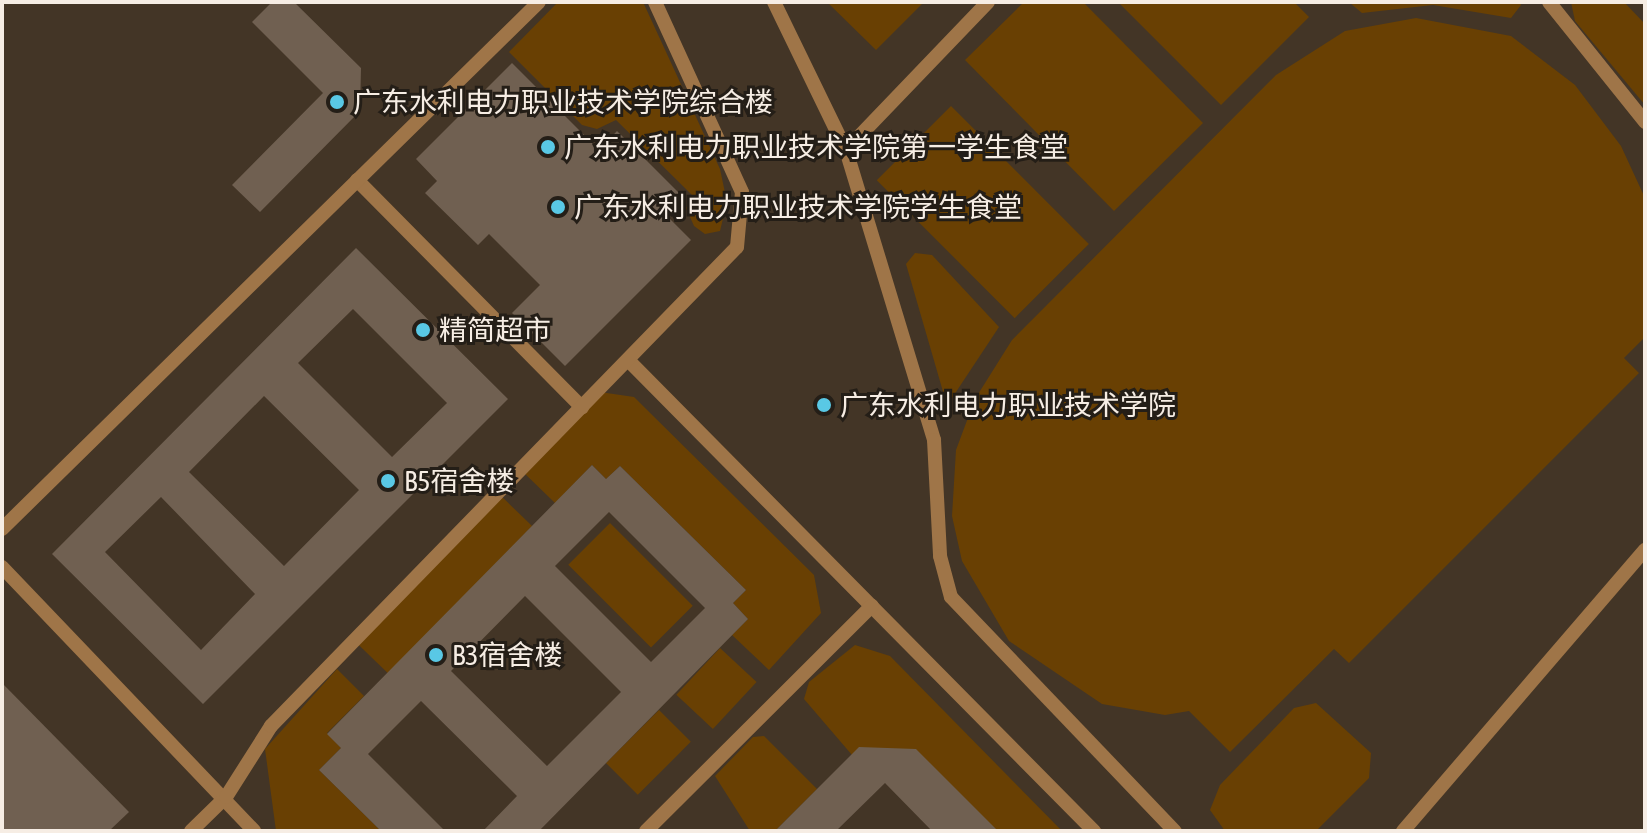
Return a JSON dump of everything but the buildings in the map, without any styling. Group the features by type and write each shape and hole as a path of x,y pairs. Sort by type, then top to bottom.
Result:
{"lane":[{"path":"2,529 539,2"},
{"path":"191,831 226,797 271,726 737,247 745,206 711,114 655,2"},
{"path":"774,2 846,150 934,440 940,556 951,597 1175,831"},
{"path":"846,150 988,2"},
{"path":"1549,2 1645,122"},
{"path":"357,180 582,407"},
{"path":"628,360 1094,831"},
{"path":"1403,831 1645,550"},
{"path":"2,567 226,797 254,831"},
{"path":"646,831 872,606"}],"shaded area":[{"path":"558,2 643,2 720,169 727,202 720,231 705,234 694,226 686,208 693,196 616,120 597,129 582,125 509,52"},
{"path":"827,2 924,2 876,50"},
{"path":"1024,2 1083,2 1203,123 1114,211 965,60"},
{"path":"1118,2 1294,2 1309,17 1221,105"},
{"path":"1520,2 1521,5 1511,18 1433,5 1362,13 1350,3"},
{"path":"1571,2 1624,2 1645,24 1645,105 1575,21"},
{"path":"1416,18 1511,36 1575,85 1621,146 1645,198 1645,337 1624,358 1639,373 1349,663 1334,649 1230,752 1189,711 1165,715 1102,704 1009,641 962,561 952,516 956,450 975,399 1012,340 1276,75 1345,31"},
{"path":"951,106 1089,244 1015,318 877,180"},
{"path":"915,253 932,255 999,327 952,398 944,395 906,264"},
{"path":"600,392 634,397 814,575 821,613 769,670 732,635 748,619 733,603 746,590 620,466 606,479 592,465 555,503 521,470"},
{"path":"499,494 532,526 389,674 356,642"},
{"path":"610,523 693,606 651,647 568,565"},
{"path":"855,645 890,656 1062,831 998,831 852,755 804,699 809,682"},
{"path":"720,648 757,682 713,729 676,695"},
{"path":"337,669 364,696 327,733 341,748 319,770 381,831 276,831 265,749"},
{"path":"1316,703 1371,753 1369,778 1316,831 1225,831 1210,810 1220,785 1294,708"},
{"path":"659,710 691,742 638,795 606,763"},
{"path":"764,736 817,789 775,831 750,831 715,776 753,737"}],"place":[{"name":"广东水利电力职业技术学院综合楼","path":"337,102"},
{"name":"广东水利电力职业技术学院第一学生食堂","path":"548,147"},
{"name":"广东水利电力职业技术学院学生食堂","path":"558,207"},
{"name":"精简超市","path":"423,330"},
{"name":"广东水利电力职业技术学院","path":"824,405"},
{"name":"B5宿舍楼","path":"388,481"},
{"name":"B3宿舍楼","path":"436,655"}]}
